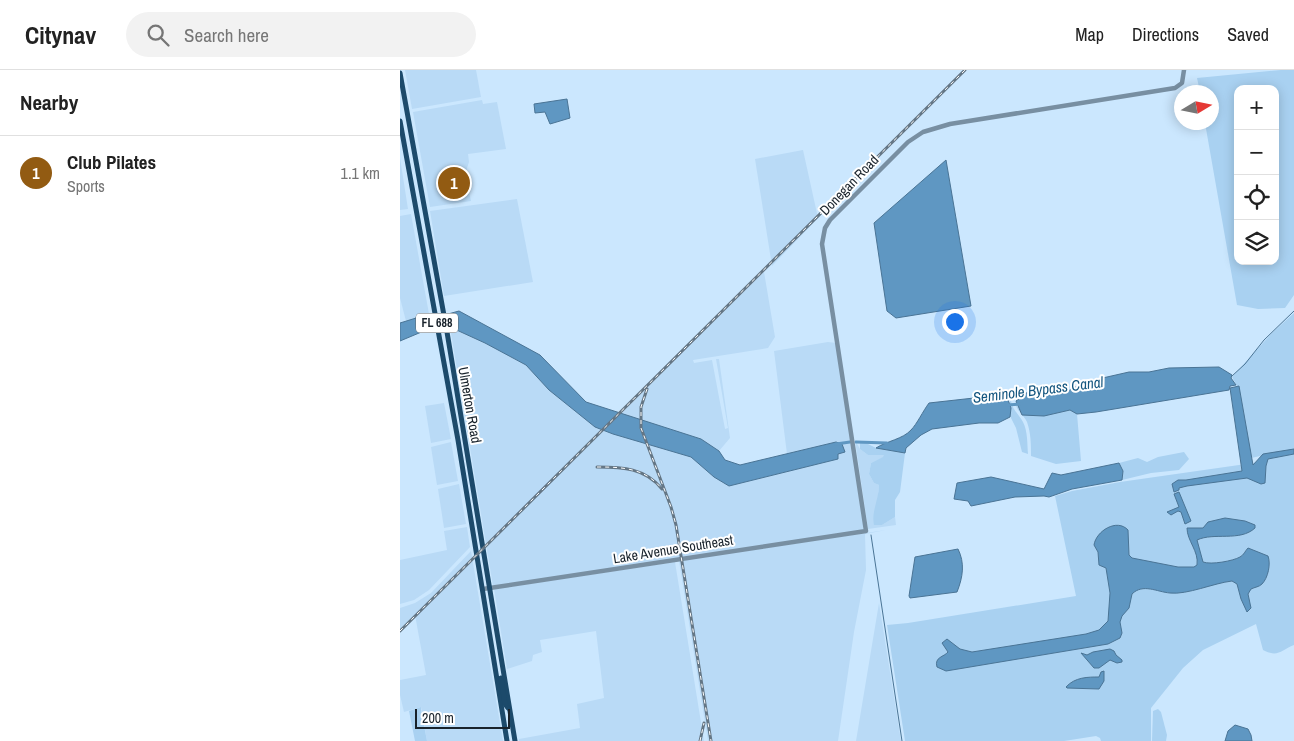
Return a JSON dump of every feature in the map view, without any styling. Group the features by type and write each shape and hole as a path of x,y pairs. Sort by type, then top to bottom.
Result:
{"main road":[{"name":"Ulmerton Road","path":"400,73 444,315 515,741"},
{"name":"Ulmerton Road","path":"400,121 483,589 507,741"},
{"path":"494,657 498,660 505,704 510,711"}],"street":[{"name":"Donegan Road","path":"866,531 822,244 825,228 830,220 908,142 931,128 1174,88 1182,83 1184,70"},
{"name":"Lake Avenue Southeast","path":"483,589 866,531"}],"shaded area":[{"path":"405,70 476,70 481,97 412,109"},
{"path":"1294,70 1294,295 1285,308 1258,309 1237,305 1206,130 1219,130 1219,85 1198,85 1197,78"},
{"path":"482,100 483,104 497,102 506,149 468,154 469,162 465,174 471,201 430,207 413,112"},
{"path":"803,150 818,218 772,266 755,159"},
{"path":"400,158 408,209 400,210"},
{"path":"517,199 533,282 444,296 430,211"},
{"path":"411,214 429,314 406,321 400,298 400,216"},
{"path":"764,272 775,337 768,348 693,360 694,363 712,360 725,429 728,428 716,359 719,359 730,438 719,451 701,439 621,414"},
{"path":"1294,313 1294,449 1251,458 1239,390 1232,377 1272,333"},
{"path":"450,327 526,365 549,390 595,427 691,457 714,477 729,486 838,459 836,442 787,454 774,351 828,342 836,343 864,530 493,586"},
{"path":"1011,401 1025,426 1028,454 1022,452 1016,428 1010,416 1009,402"},
{"path":"444,403 451,439 431,443 425,406"},
{"path":"1070,409 1077,414 1081,461 1056,464 1031,456 1029,430 1027,422 1022,415 1053,414"},
{"path":"855,440 860,449 868,455 884,455 884,457 871,463 869,474 874,483 879,485 878,500 882,525 895,517 896,525 868,529"},
{"path":"451,442 458,481 437,485 431,447"},
{"path":"860,443 905,453 900,492 895,500 895,517 882,525 874,525 873,520 879,485 874,483 869,474 871,463 884,455 868,455 860,449"},
{"path":"1184,452 1189,459 1179,470 1151,473 1122,480 1123,471 1119,463 1138,458 1147,462 1158,457"},
{"path":"1294,454 1294,645 1276,653 1263,650 1256,624 1203,650 1183,668 1151,708 1151,741 1101,741 1096,736 1064,741 905,741 887,625 1076,596 1055,496 1120,482 1253,463"},
{"path":"459,484 466,524 444,528 438,489"},
{"path":"467,527 470,547 429,590 414,600 400,604 400,560 447,550 444,531"},
{"path":"886,530 865,534 866,570 854,632 838,741 708,741 679,561"},
{"path":"471,551 503,741 427,741 421,707 404,712 400,695 400,680 426,675 415,615 400,630 400,608 415,603 431,593"},
{"path":"675,562 704,741 519,741 519,739 580,728 577,704 604,698 596,631 540,640 542,652 533,655 532,661 507,669 494,589"},
{"path":"879,603 901,741 856,741"},
{"path":"421,707 427,741 415,741 409,711"},
{"path":"1158,709 1161,712 1167,735 1166,741 1152,741 1153,711"}],"water":[{"path":"567,99 570,118 550,124 545,112 535,113 534,104"},
{"path":"946,160 971,306 896,318 887,311 874,223"},
{"path":"459,311 540,355 586,402 701,439 719,451 725,460 740,465 836,442 842,444 845,452 838,454 838,459 729,486 714,477 691,457 595,427 549,390 526,365 450,327 448,314"},
{"path":"429,314 431,328 400,341 400,323"},
{"path":"1219,367 1232,375 1231,378 1236,385 1230,386 1229,390 1096,412 1077,414 1070,410 1044,416 1022,415 1016,401 1033,388 1064,393 1085,382 1129,372 1149,372 1169,368"},
{"path":"1239,386 1253,465 1263,454 1294,449 1294,454 1268,459 1265,483 1261,484 1247,478 1187,486 1179,488 1179,490 1174,492 1172,484 1178,480 1242,471 1230,388"},
{"path":"1001,395 1008,400 1011,408 1010,417 998,423 979,423 932,429 921,435 906,448 905,453 876,448 908,433 929,403"},
{"path":"1119,463 1123,471 1122,480 1072,489 1049,497 1015,497 971,506 968,501 954,499 957,483 991,477 1044,489 1052,473 1061,475"},
{"path":"1179,492 1191,521 1185,524 1181,512 1178,511 1171,515 1167,512 1179,507 1174,494"},
{"path":"1225,518 1245,521 1255,525 1255,528 1242,535 1197,540 1203,562 1216,563 1232,560 1241,556 1248,548 1268,556 1269,559 1266,578 1260,586 1251,589 1248,594 1251,608 1247,612 1237,584 1232,581 1177,593 1141,589 1132,594 1129,608 1122,616 1120,622 1122,633 1120,638 1108,644 946,671 937,667 938,659 948,652 942,643 947,639 960,649 972,652 1086,634 1099,630 1108,621 1110,593 1106,568 1099,565 1098,552 1094,545 1099,535 1108,528 1118,525 1128,530 1129,555 1132,558 1178,567 1194,567 1197,565 1197,560 1187,528 1203,528 1208,522"},
{"path":"958,549 962,560 962,570 957,592 910,598 915,557"},
{"path":"1110,649 1114,651 1122,662 1117,663 1110,660 1099,668 1094,668 1081,653 1087,655"},
{"path":"1104,671 1104,681 1099,689 1066,687 1077,679 1099,677 1101,672"},
{"path":"1235,725 1248,729 1252,741 1225,741 1228,731"}],"waterway":[{"path":"1232,376 1245,364 1264,340 1294,311"},
{"name":"Seminole Bypass Canal","path":"1007,405 1021,404"},
{"name":"Seminole Bypass Canal","path":"836,444 850,442"},
{"name":"Seminole Bypass Canal","path":"856,442 887,443"},
{"path":"871,535 902,741"}],"railway":[{"path":"400,631 965,70"},
{"path":"647,389 641,407 641,428 676,525 711,741"},
{"path":"597,467 616,467 633,470 648,477 662,489"},
{"path":"700,741 704,723"}],"place":[{"name":"Club Pilates","path":"454,183"}]}
